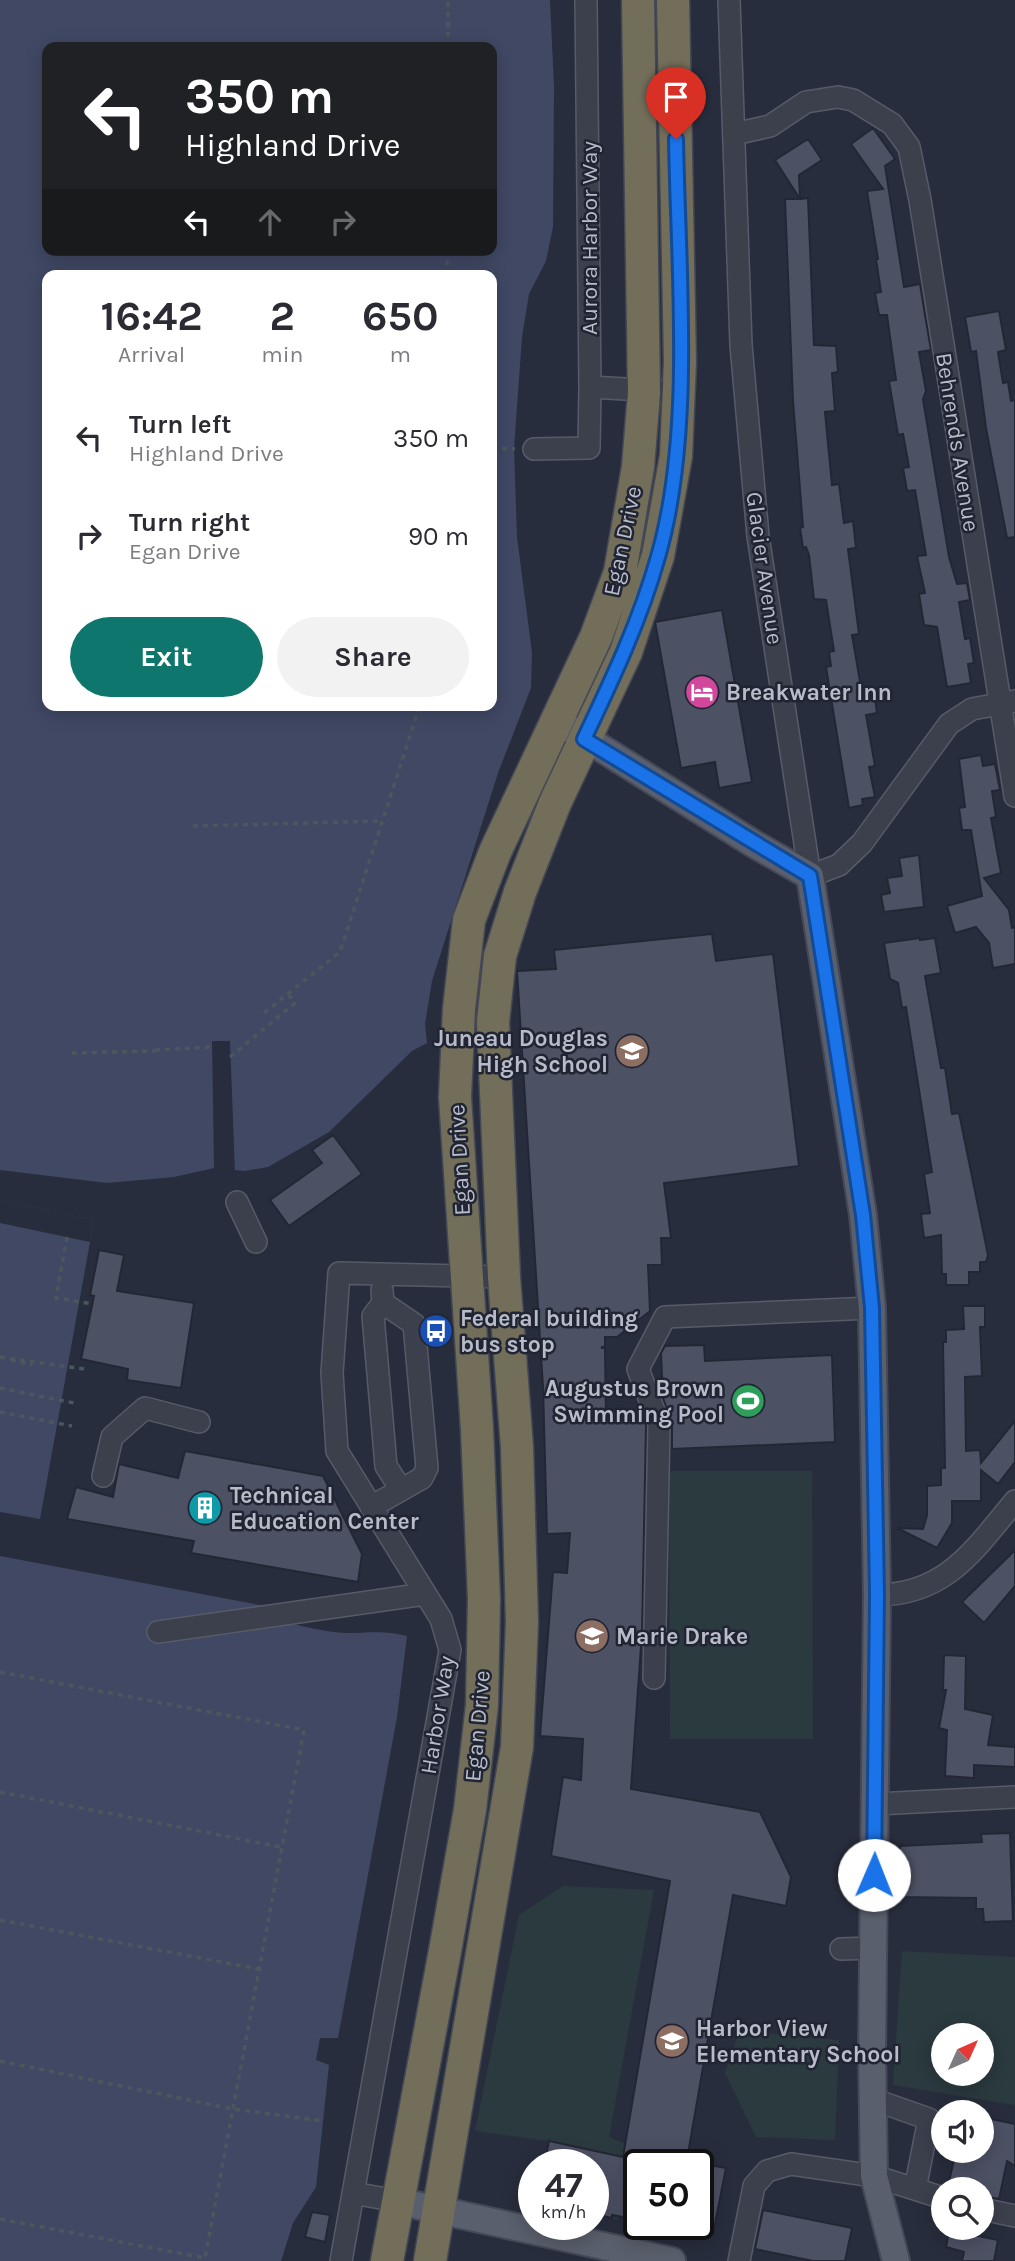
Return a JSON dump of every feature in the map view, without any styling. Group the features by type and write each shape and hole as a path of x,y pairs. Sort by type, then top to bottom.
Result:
{"highway":[{"name":"Egan Drive","path":"387,2261 470,1810 482,1705 484,1599 455,1097 459,1009 469,920 495,852 596,637 620,572 638,467 644,393 638,0"},
{"name":"Egan Drive","path":"430,2261 517,1747 522,1608 517,1447 504,1277 493,1022 499,956 520,892 584,739 626,652 659,556 676,456 679,392 673,0"}],"main road":[{"path":"558,721 810,876"},
{"name":"Glacier Avenue","path":"810,876 863,1215 872,1308 877,1595 872,2099 874,2176 896,2261"},
{"path":"397,2200 672,2261"}],"street":[{"name":"Aurora Harbor Way","path":"534,449 589,448 586,0"},
{"name":"Glacier Avenue","path":"729,0 741,345 758,536 810,876"},
{"name":"Behrends Avenue","path":"734,134 770,126 806,102 821,97 838,97 867,107 892,124 909,148 1007,701 1015,796"},
{"path":"590,387 644,393 679,392"},
{"path":"810,876 839,865 862,843 949,724 972,709 1007,701"},
{"path":"237,1202 256,1242"},
{"name":"Harbor Way","path":"341,2261 450,1650 441,1619 337,1451 332,1373 339,1273 504,1277"},
{"path":"381,1274 383,1303 373,1316 386,1466 400,1488"},
{"path":"372,1507 400,1488 422,1478 427,1468 414,1324 383,1303"},
{"path":"654,1678 659,1424 638,1369 665,1317 872,1308"},
{"path":"103,1476 112,1437 145,1408 199,1422"},
{"path":"877,1595 904,1595 929,1587 950,1573 969,1556 1015,1501"},
{"path":"158,1632 425,1594"},
{"path":"876,1804 1015,1797"},
{"path":"841,1949 873,1948"},
{"path":"872,2099 929,2119 915,2189"},
{"path":"738,2261 754,2186 767,2171 791,2164 874,2176 931,2194"},
{"path":"353,2193 397,2200"},
{"path":"994,2212 1015,2216"}],"path":[{"path":"447,42 448,0"},
{"path":"264,1013 340,952 417,711"},
{"path":"193,826 382,821"},
{"path":"230,1057 295,1003 288,994"},
{"path":"137,1052 212,1047"},
{"path":"72,1053 155,1051"},
{"path":"67,1237 56,1298 93,1304"},
{"path":"0,1357 84,1369"},
{"path":"0,1357 32,1365"},
{"path":"0,1388 74,1403"},
{"path":"0,1412 72,1426"},
{"path":"0,1672 304,1730 205,2258 0,2219"},
{"path":"0,1792 281,1847"},
{"path":"0,1920 258,1969"},
{"path":"0,2062 233,2109 323,2120"}],"shaded area":[{"path":"669,1471 812,1471 813,1739 670,1739"},
{"path":"563,1886 654,1890 609,2137 631,2146 630,2149 623,2149 623,2192 618,2220 609,2218 609,2149 564,2149 549,2141 475,2131 519,1915"},
{"path":"902,1951 1015,1957 1015,2105 893,2085"},
{"path":"739,2031 839,2040 835,2140 756,2137 725,2073"}],"water":[{"path":"0,0 550,0 554,87 553,227 546,261 529,294 522,337 514,448 517,537 532,653 531,688 498,773 432,981 425,1024 427,1043 412,1051 329,1132 268,1167 245,1171 214,1168 174,1177 107,1183 0,1170"},
{"path":"0,1200 94,1220 40,1519 0,1512"},
{"path":"0,1556 281,1609 280,1621 313,1628 346,1633 383,1632 407,1636 397,1717 338,2038 320,2038 316,2060 329,2065 316,2187 293,2223 281,2261 0,2261"}],"pier":[{"path":"212,1041 230,1041 235,1173 210,1172 214,1167"},
{"path":"0,1200 94,1220 90,1242 0,1223"}],"building":[{"path":"873,128 895,159 885,166 904,287 920,284 931,350 919,352 926,391 923,399 949,557 957,584 967,583 970,600 959,602 965,639 970,638 974,663 968,664 971,683 947,687 937,627 924,625 919,594 925,593 917,556 926,555 915,490 907,491 903,468 909,467 903,434 898,435 889,381 896,380 887,315 879,315 875,293 881,292 867,191 883,189 851,144"},
{"path":"808,139 822,160 799,175 800,199 775,160"},
{"path":"808,198 814,345 836,346 838,372 832,373 835,411 825,412 832,485 839,484 844,523 853,521 856,548 848,549 859,634 852,635 862,693 874,691 877,713 866,715 875,766 869,767 875,797 862,799 863,805 849,808 826,667 831,666 829,652 834,651 826,600 814,599 809,555 806,547 803,548 800,528 803,527 793,401 785,199"},
{"path":"999,311 1006,350 998,352 1003,383 1008,382 1011,401 1015,400 1015,537 1007,538 986,428 976,351 971,352 965,317"},
{"name":"Breakwater Inn","path":"722,610 752,782 719,788 715,762 681,768 655,622"},
{"path":"981,755 983,766 995,764 1000,790 992,791 996,817 991,818 1001,873 984,878 1009,910 1012,928 1015,927 1015,964 993,968 989,943 976,927 955,933 947,906 982,896 971,830 962,830 959,808 965,807 959,759"},
{"path":"919,855 924,907 884,912 881,895 890,893 887,878 902,876 899,858"},
{"path":"712,934 716,961 773,954 799,1166 664,1183 671,1238 661,1238 662,1265 648,1265 650,1311 617,1337 605,1337 605,1346 601,1348 605,1348 606,1418 643,1418 646,1426 642,1632 631,1789 760,1812 791,1877 786,1906 733,1895 689,2149 624,2149 670,1881 551,1856 563,1777 581,1780 583,1739 540,1736 553,1572 567,1573 570,1533 547,1534 543,1387 517,971 556,969 554,950"},
{"path":"935,938 941,973 925,976 941,1068 945,1068 952,1114 959,1113 988,1255 986,1262 980,1262 980,1272 969,1272 969,1285 946,1285 946,1274 942,1274 941,1235 924,1238 921,1214 930,1213 924,1174 932,1172 906,1007 902,1008 898,983 890,979 884,943"},
{"path":"333,1135 362,1174 289,1226 270,1200 322,1163 312,1150"},
{"path":"99,1250 124,1255 117,1291 194,1303 181,1388 127,1380 128,1369 81,1359 94,1296 90,1295"},
{"path":"963,1306 985,1306 985,1327 980,1327 982,1376 965,1377 966,1451 980,1450 981,1463 1015,1421 1015,1462 998,1484 981,1470 981,1501 952,1501 952,1523 937,1548 897,1528 923,1529 927,1515 927,1486 941,1485 941,1468 945,1468 943,1342 946,1342 946,1330 964,1329"},
{"name":"Augustus Brown Swimming Pool","path":"704,1345 705,1361 832,1355 835,1442 672,1449 672,1424 663,1398 661,1353 665,1346"},
{"name":"Technical Education Center","path":"185,1451 323,1476 362,1554 358,1582 191,1553 194,1541 67,1519 76,1487 113,1497 119,1464 178,1478"},
{"path":"1015,1550 1015,1586 984,1623 962,1602"},
{"path":"944,1655 966,1656 965,1709 993,1715 988,1745 1015,1747 1015,1767 974,1765 974,1778 945,1776 947,1730 939,1728 946,1690 943,1690"},
{"path":"1010,1833 1013,1921 984,1922 983,1909 976,1909 976,1898 901,1897 900,1846 982,1842 981,1834"},
{"path":"994,2120 1015,2124 1015,2166 1007,2161 999,2199 994,2198 994,2177 950,2177 953,2163 994,2163"},
{"path":"549,2141 586,2149 547,2149"},
{"path":"609,2154 623,2157 623,2217 612,2215 612,2218 609,2217"},
{"path":"714,2166 726,2168 714,2229"},
{"path":"763,2210 852,2228 845,2261 813,2261 755,2249"},
{"path":"312,2212 330,2215 325,2242 305,2237"},
{"path":"947,2240 998,2240 994,2261 962,2261 964,2252 946,2247"}],"place":[{"name":"Breakwater Inn","path":"702,692"},
{"name":"Juneau Douglas High School","path":"632,1051"},
{"name":"Federal building bus stop","path":"436,1331"},
{"name":"Augustus Brown Swimming Pool","path":"748,1401"},
{"name":"Technical Education Center","path":"205,1508"},
{"name":"Marie Drake","path":"592,1636"},
{"name":"Harbor View Elementary School","path":"672,2041"}],"route":[{"path":"676,139 680,362 676,456 659,556 626,652 584,739 810,876 823,944 863,1215 872,1308 877,1595 874,1875"}]}
